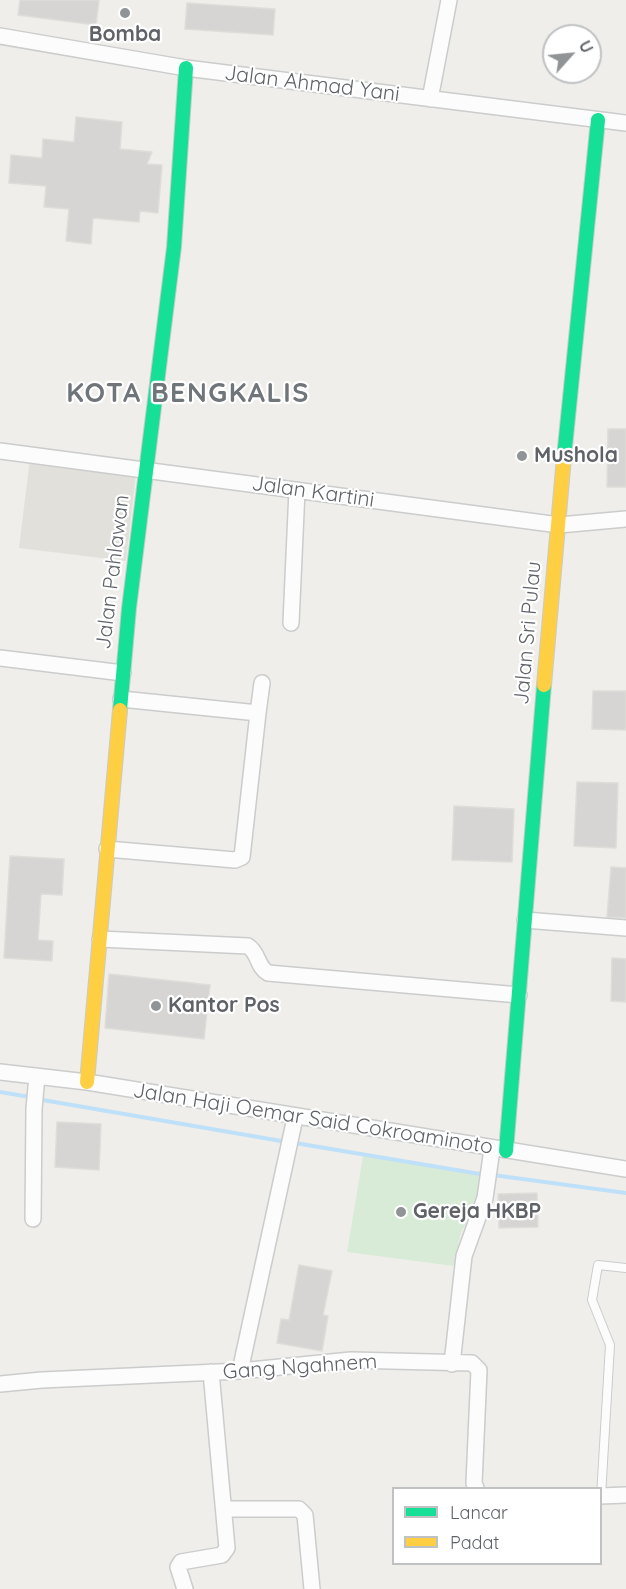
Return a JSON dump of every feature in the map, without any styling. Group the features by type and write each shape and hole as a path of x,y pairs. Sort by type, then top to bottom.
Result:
{"street":[{"path":"430,99 449,0"},
{"name":"Jalan Ahmad Yani","path":"0,36 186,68 626,123"},
{"name":"Jalan Pahlawan","path":"87,1082 120,699 137,538 148,469 174,247 186,68"},
{"name":"Jalan Sri Pulau","path":"496,1153 519,995 559,525 598,120"},
{"name":"Jalan Kartini","path":"0,451 559,525 626,519"},
{"path":"291,623 297,490"},
{"path":"0,658 123,674"},
{"path":"107,849 235,860 242,857 262,683"},
{"path":"120,699 258,713"},
{"path":"525,920 626,928"},
{"path":"100,939 248,946 254,950 262,968 268,973 519,995"},
{"name":"Jalan Haji Oemar Said Cokroaminoto","path":"0,1072 36,1081 87,1082 294,1123 496,1153 626,1168"},
{"path":"33,1219 36,1081"},
{"path":"240,1371 294,1123"},
{"path":"452,1364 464,1256 496,1153"},
{"name":"Gang Ngahnem","path":"0,1384 240,1371 351,1360 472,1363 478,1370 476,1487"},
{"path":"185,1589 178,1567 181,1562 222,1555 226,1551 211,1372"},
{"path":"602,1496 626,1495"},
{"path":"224,1509 294,1506 302,1511 312,1589"}],"lane":[{"path":"602,1487 610,1345 592,1300 598,1265 626,1268"}],"shaded area":[{"path":"30,459 136,473 126,561 19,548"}],"green space":[{"path":"363,1156 482,1173 481,1199 461,1232 454,1266 347,1252"}],"building":[{"path":"20,0 99,0 96,25 18,15"},
{"path":"187,3 275,9 273,35 185,29"},
{"path":"76,117 122,122 120,149 152,152 147,164 162,165 158,213 140,211 139,222 93,218 91,244 66,241 69,209 44,207 46,186 9,183 11,155 42,158 43,139 74,142"},
{"path":"608,429 626,429 626,487 607,487"},
{"path":"593,691 626,691 626,730 592,729"},
{"path":"577,782 618,783 616,848 574,846"},
{"path":"454,806 514,809 512,862 452,860"},
{"path":"10,856 64,859 62,895 41,894 38,940 53,941 52,961 4,958"},
{"path":"611,867 626,868 626,918 607,917"},
{"path":"612,958 626,959 626,1002 611,1001"},
{"name":"Kantor Pos","path":"109,974 210,985 204,1039 105,1028"},
{"path":"57,1122 101,1124 99,1170 55,1167"},
{"path":"537,1193 538,1227 499,1228 498,1194"},
{"path":"299,1265 332,1271 323,1315 328,1316 322,1351 277,1343 281,1319 289,1320"}],"waterway":[{"path":"0,1092 30,1097"},
{"path":"37,1099 287,1142"},
{"path":"295,1143 486,1175"},
{"path":"493,1175 626,1193"}],"traffic: fast":[{"path":"120,710 129,608 174,247 186,68"},
{"path":"564,457 598,120"},
{"path":"506,1151 544,685"}],"traffic: slow":[{"path":"544,685 564,457"},
{"path":"87,1082 120,710"}],"place":[{"name":"Bomba","path":"125,13"},
{"name":"Mushola","path":"522,456"},
{"name":"Kantor Pos","path":"156,1006"},
{"name":"Gereja HKBP","path":"401,1212"}],"district":[{"name":"KOTA BENGKALIS","path":"188,394"}]}
